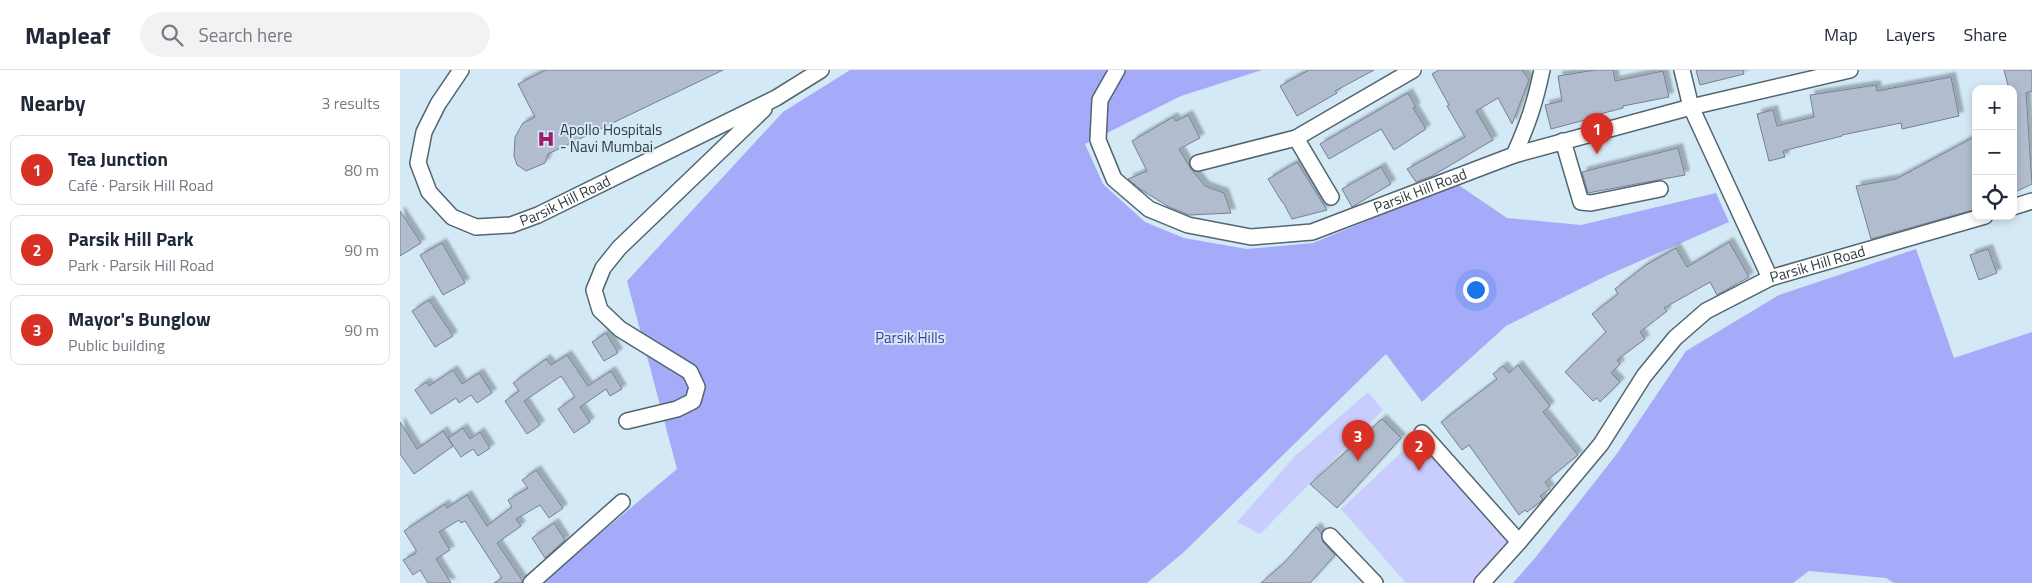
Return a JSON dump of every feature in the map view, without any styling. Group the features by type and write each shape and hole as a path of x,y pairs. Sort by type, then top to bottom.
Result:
{"street":[{"name":"Parsik Hill Road","path":"461,70 438,104 424,132 418,162 429,192 452,217 476,226 510,225 538,215 776,98 822,70"},
{"name":"Parsik Hill Road","path":"1117,70 1100,100 1098,140 1114,179 1149,209 1188,225 1251,237 1312,232 1514,155 1818,74 1850,70"},
{"path":"1198,162 1296,138 1412,70"},
{"path":"1514,155 1528,127 1535,106 1542,70"},
{"path":"1682,70 1691,107 1770,278"},
{"path":"627,421 677,409 693,401 697,387 690,372 620,329 600,310 594,290 603,268 619,248 776,98"},
{"path":"1296,138 1330,197"},
{"path":"1563,141 1581,202 1591,203 1660,189"},
{"path":"2017,206 2032,201"},
{"name":"Parsik Hill Road","path":"1482,583 1601,444 1644,376 1675,338 1706,311 1770,278 1972,220"},
{"path":"1422,433 1519,542"},
{"path":"531,583 622,502"},
{"path":"1330,536 1375,583"}],"shaded area":[{"path":"1368,392 1383,410 1260,534 1237,522 1295,456"},
{"path":"1422,433 1519,542 1482,583 1406,583 1341,509"}],"green space":[{"name":"Parsik Hills","path":"850,70 1262,70 1181,96 1085,144 1103,184 1145,222 1184,238 1247,249 1313,243 1457,184 1507,218 1581,225 1716,193 1729,222 1608,275 1506,326 1422,402 1386,354 1184,552 1147,583 541,583 677,469 627,281 783,112"},
{"path":"1916,249 1954,358 2032,332 2032,583 1894,583 1886,578 1809,571 1793,583 1513,583 1616,455 1686,351 1779,295"}],"building":[{"name":"Apollo Hospitals - Navi Mumbai","path":"546,70 723,70 548,154 545,163 526,171 517,165 514,156 515,137 523,123 535,117 518,84"},
{"path":"1309,70 1374,70 1335,91 1337,93 1297,116 1280,86"},
{"path":"1439,70 1522,70 1529,80 1512,124 1498,98 1476,111 1493,140 1432,176 1416,182 1407,169 1465,137 1447,106 1449,105 1432,74"},
{"path":"1595,70 1613,70 1615,81 1663,71 1669,97 1623,106 1623,108 1600,114 1600,116 1551,129 1545,105 1562,101 1558,76"},
{"path":"1696,70 1743,70 1744,74 1700,85"},
{"path":"2004,70 2032,70 2032,91 2026,93 2032,184 2017,191 2017,85 2008,85"},
{"path":"1951,77 1959,116 1902,129 1901,123 1842,135 1783,151 1785,157 1769,161 1757,114 1773,110 1777,126 1814,117 1810,95 1876,85 1877,91"},
{"path":"1408,93 1416,107 1413,108 1426,129 1394,150 1381,129 1329,159 1320,144"},
{"path":"1188,115 1200,138 1179,149 1191,169 1205,186 1224,193 1231,213 1189,215 1169,207 1128,179 1147,171 1132,141 1173,117 1176,121"},
{"path":"1972,138 1972,210 1871,239 1856,186 1896,179"},
{"path":"1678,148 1685,175 1588,193 1582,172"},
{"path":"1297,162 1327,210 1292,219 1268,179"},
{"path":"1381,167 1391,184 1352,207 1342,189"},
{"path":"400,211 421,243 400,256"},
{"path":"1729,242 1749,277 1717,295 1710,282 1664,308 1667,311 1640,332 1645,339 1617,360 1620,364 1611,373 1620,382 1600,402 1597,398 1593,401 1565,372 1606,332 1592,314 1618,294 1615,289 1646,265 1676,248 1687,267"},
{"path":"442,243 465,283 443,295 420,255"},
{"path":"1988,249 1997,273 1979,280 1970,255"},
{"path":"429,300 453,336 435,347 412,311"},
{"path":"606,333 618,353 604,361 592,342"},
{"path":"567,355 588,386 611,371 622,389 610,396 606,389 580,407 590,422 574,433 558,409 575,397 561,376 524,401 540,425 527,434 505,401 519,391 513,383 546,359 551,365"},
{"path":"1518,365 1550,406 1543,412 1578,455 1545,482 1550,489 1540,496 1543,499 1527,512 1525,510 1519,515 1469,445 1462,450 1441,422 1497,379 1493,374 1503,366 1509,373"},
{"path":"453,370 462,384 479,373 492,393 477,403 471,395 459,403 456,398 431,414 415,390 426,382 429,386"},
{"path":"1382,419 1401,438 1337,508 1310,484"},
{"path":"400,422 417,449 443,431 453,446 414,474 400,454"},
{"path":"463,428 470,439 480,432 490,448 478,456 473,449 461,457 448,438"},
{"path":"536,470 563,508 549,518 540,505 516,519 521,526 497,543 522,580 522,583 494,583 502,578 465,521 461,523 459,520 439,532 450,550 436,559 451,583 428,583 420,570 413,575 403,560 416,553 416,550 404,531 445,504 447,508 467,495 487,526 512,507 508,500 528,488 522,480"},
{"path":"554,523 565,540 545,558 532,538"},
{"path":"1316,527 1321,533 1323,542 1335,555 1310,583 1261,583 1284,563"}],"place":[{"name":"Apollo Hospitals - Navi Mumbai","path":"546,139"},
{"name":"Tea Junction","path":"1597,154"},
{"name":"Mayor's Bunglow","path":"1358,461"},
{"name":"Parsik Hill Park","path":"1419,471"}]}
